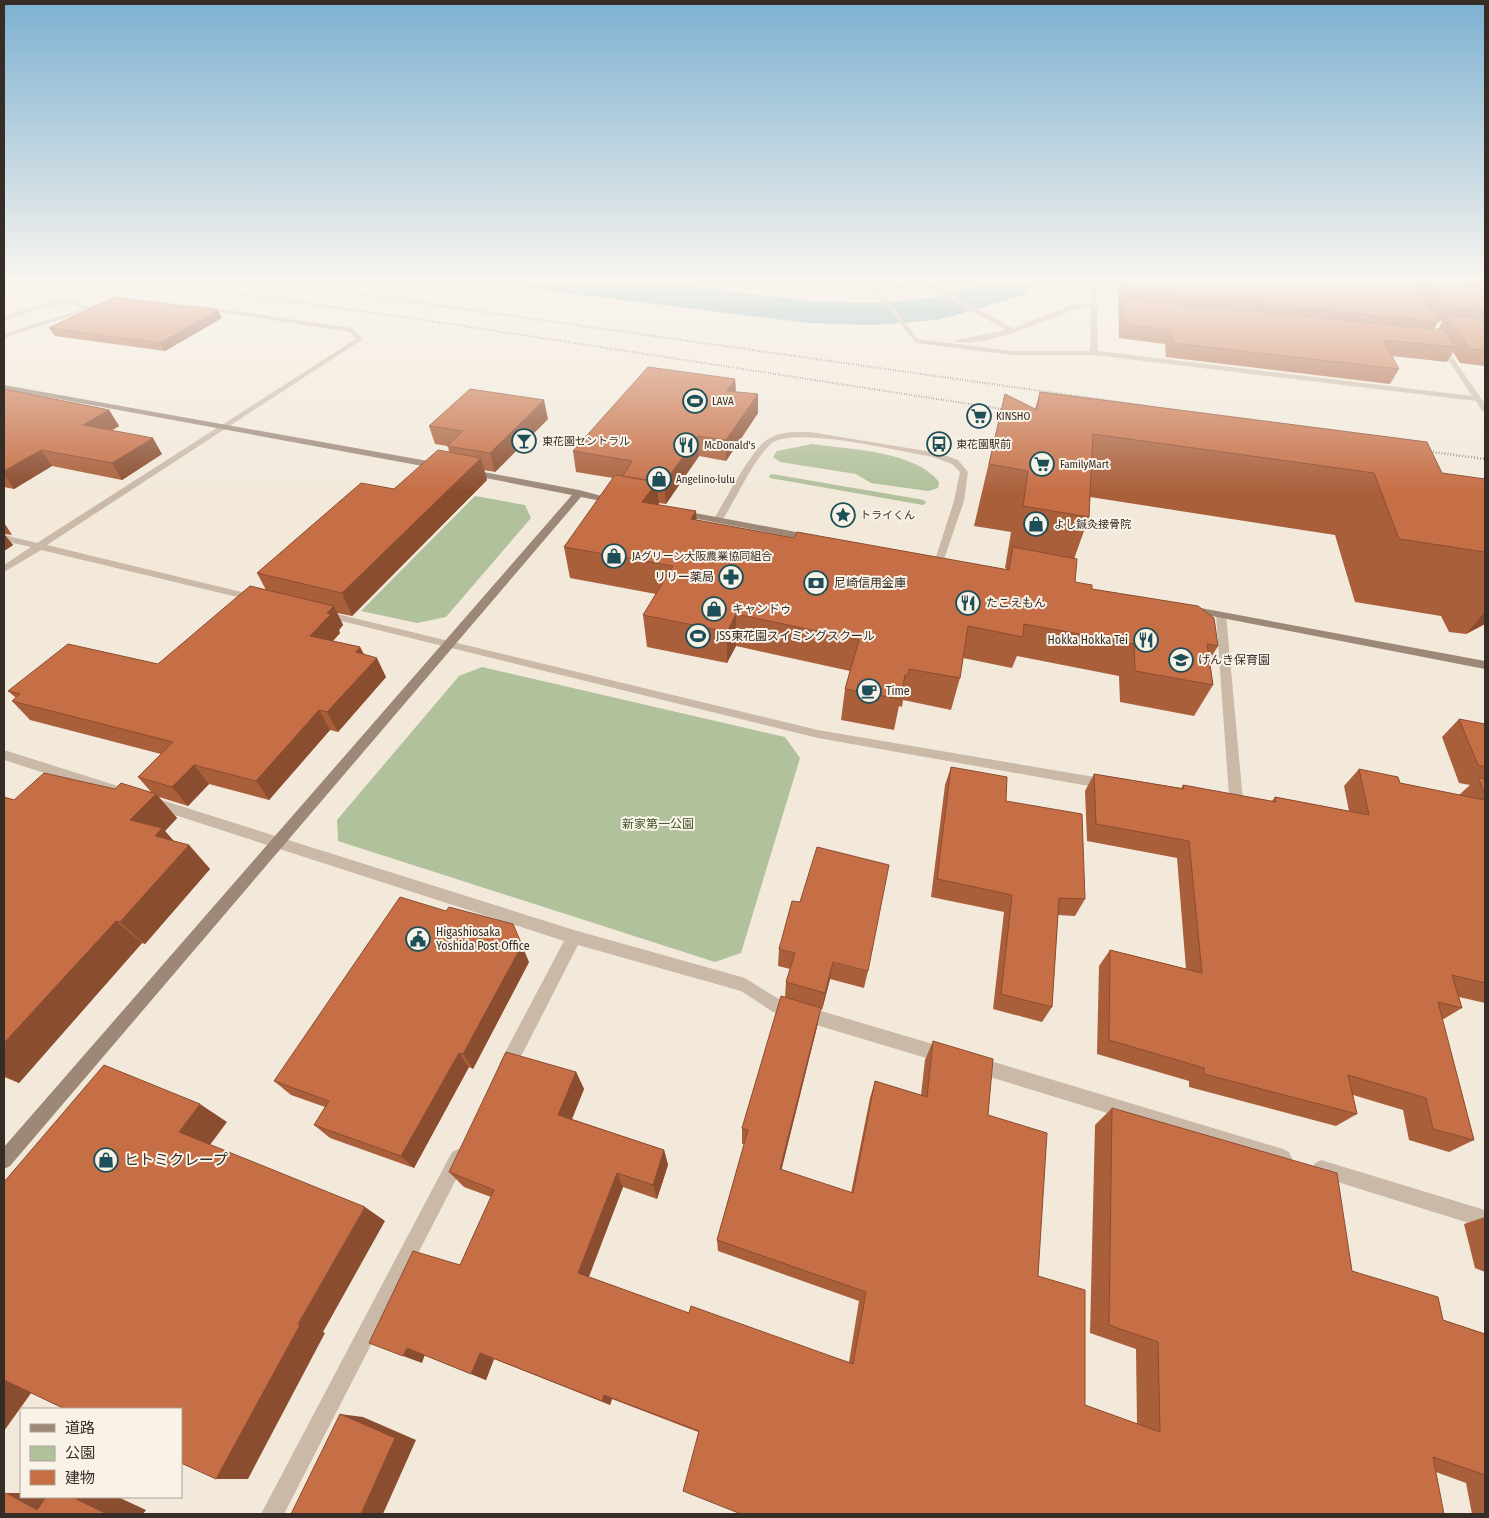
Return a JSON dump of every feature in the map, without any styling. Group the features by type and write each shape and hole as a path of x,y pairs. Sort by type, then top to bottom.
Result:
{"street":[{"path":"4,569 343,350"},
{"path":"987,350 1013,353 1094,353 1478,399"},
{"path":"1442,350 1485,409"},
{"path":"4,387 444,467"},
{"path":"718,520 760,451 770,442 785,436 810,434 935,455 955,462 964,472 959,501 939,562"},
{"path":"454,469 623,502"},
{"path":"4,1159 451,644 579,493"},
{"path":"671,511 824,540"},
{"path":"4,538 270,601"},
{"path":"1183,608 1485,665"},
{"path":"309,611 818,734 1120,786"},
{"path":"1217,804 1236,801 1221,615"},
{"path":"4,755 574,937 745,985 773,1004 1485,1219"},
{"path":"496,1086 574,937"},
{"path":"272,1514 469,1138"}],"green space":[{"path":"812,444 862,450 898,457 928,471 939,482 938,488 928,491 871,483 856,474 780,462 773,457 777,451"},
{"path":"772,474 924,500 926,503 923,505 770,478 769,476"},
{"path":"475,496 525,505 531,518 446,617 417,623 361,611"},
{"name":"新家第一公園","path":"482,667 785,737 800,758 741,953 715,962 338,841 337,820 459,676"}],"building":[{"path":"1232,350 1388,350 1399,369"},
{"path":"648,367 735,379 727,391 758,394 726,440 698,436 664,483 623,476 632,461 573,451"},
{"path":"4,389 109,410 83,425 153,438 112,463 41,450 4,471"},
{"path":"470,389 544,400 490,453 447,446 463,431 429,426"},
{"path":"1040,392 1427,442 1442,473 1485,479 1485,552 1399,539 1374,473 1093,434 1089,517 1023,506 1028,471 989,464 1005,394 1037,410"},
{"path":"438,450 481,458 342,593 257,573 361,483 394,489"},
{"path":"615,475 657,482 642,502 696,511 691,519 794,538 797,532 1009,570 1013,547 1077,559 1075,582 1092,585 1092,589 1198,606 1214,618 1218,646 1207,644 1213,685 1135,671 1134,644 1024,624 1023,637 968,626 960,678 909,669 908,675 905,675 900,699 845,689 859,640 736,614 727,632 643,615 673,566 564,547"},
{"path":"250,586 334,606 327,613 331,614 310,636 360,647 356,652 377,658 327,712 319,710 256,781 194,765 172,787 138,777 173,742 12,701 20,694 8,691 68,644 158,664"},
{"path":"1459,719 1485,724 1485,767 1478,765"},
{"path":"951,767 1007,777 1006,801 1082,814 1085,899 1059,898 1052,1007 1001,994 1012,895 937,879"},
{"path":"1359,769 1398,777 1400,783 1485,800 1485,983 1452,975 1462,1008 1438,1002 1474,1140 1433,1129 1426,1098 1348,1075 1357,1114 1204,1074 1204,1068 1109,1040 1110,950 1202,973 1189,841 1096,824 1094,774 1184,789 1183,785 1276,802 1275,797 1369,815"},
{"path":"44,773 115,789 121,783 156,794 130,820 162,828 155,836 189,845 120,922 116,921 4,1043 4,797 14,800"},
{"path":"1478,777 1485,779 1485,795"},
{"path":"817,847 889,865 868,971 833,962 825,993 786,982 795,953 779,949 792,901 800,902"},
{"path":"400,897 446,911 449,907 513,924 522,945 463,1054 459,1053 401,1156 314,1125 329,1101 274,1081"},
{"path":"781,996 821,1008 780,1169 853,1193 875,1081 927,1097 933,1041 993,1059 988,1115 1047,1133 1038,1276 1085,1290 1085,1405 1160,1432 1158,1342 1109,1325 1112,1108 1337,1173 1352,1271 1438,1297 1443,1320 1485,1334 1485,1475 1433,1457 1444,1514 741,1514 683,1491 699,1431 604,1395 602,1401 480,1353 471,1374 407,1348 403,1356 369,1343 413,1251 460,1265 494,1190 449,1172 506,1052 576,1072 558,1115 664,1150 653,1185 617,1173 578,1273 689,1313 691,1306 853,1364 866,1292 717,1240 748,1130 742,1128"},
{"path":"104,1065 200,1104 179,1132 365,1207 298,1324 300,1325 216,1479 182,1463 182,1408 63,1408 4,1380 4,1182"},
{"path":"340,1414 395,1438 361,1514 291,1514"},
{"path":"6,1493 37,1510 45,1498 74,1498 105,1514 4,1514 4,1496"}],"railway":[{"path":"618,350 1015,411"},
{"path":"751,350 1147,406"},
{"path":"1418,450 1485,459"}],"place":[{"name":"LAVA","path":"695,401"},
{"name":"KINSHO","path":"979,416"},
{"name":"東花園セントラル","path":"524,441"},
{"name":"東花園駅前","path":"939,444"},
{"name":"McDonald's","path":"686,445"},
{"name":"FamilyMart","path":"1042,464"},
{"name":"Angelino·lulu","path":"659,479"},
{"name":"トライくん","path":"843,515"},
{"name":"よし鍼灸接骨院","path":"1036,524"},
{"name":"JAグリーン大阪農業協同組合","path":"614,556"},
{"name":"リリー薬局","path":"731,577"},
{"name":"尼崎信用金庫","path":"816,583"},
{"name":"たこえもん","path":"968,603"},
{"name":"キャンドゥ","path":"714,609"},
{"name":"JSS東花園スイミングスクール","path":"698,636"},
{"name":"Hokka Hokka Tei","path":"1146,640"},
{"name":"げんき保育園","path":"1181,660"},
{"name":"Time","path":"869,691"},
{"name":"Higashiosaka Yoshida Post Office","path":"418,939"},
{"name":"ヒトミクレープ","path":"106,1160"}]}
